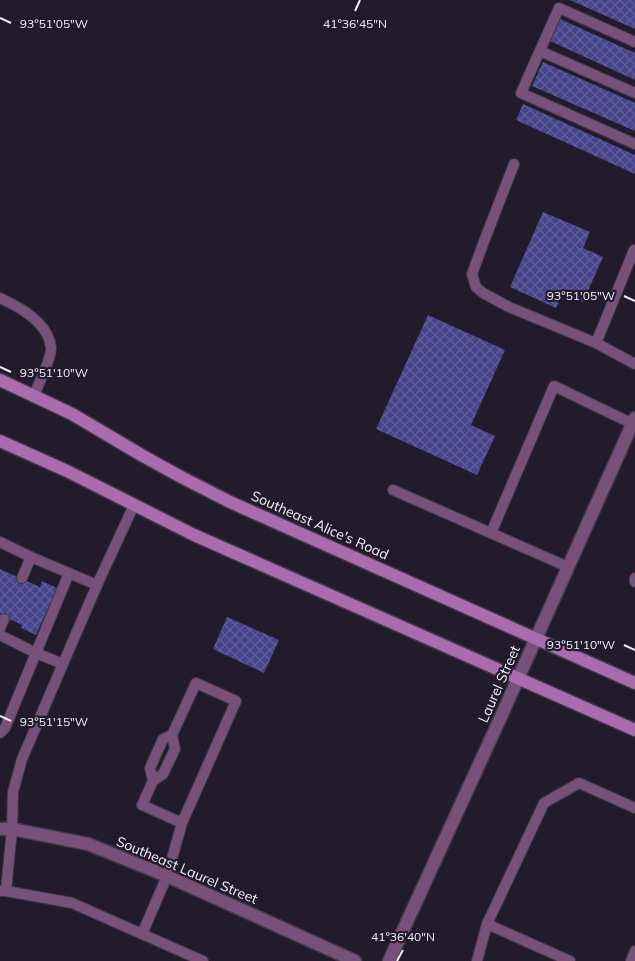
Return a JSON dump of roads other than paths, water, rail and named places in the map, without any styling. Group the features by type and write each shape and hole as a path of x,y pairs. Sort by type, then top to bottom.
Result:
{"main road":[{"name":"Southeast Alice's Road","path":"0,380 72,414 182,478 230,502 635,683"},
{"path":"0,441 67,471 194,534 635,730"}],"street":[{"name":"Laurel Street","path":"389,961 634,422"},
{"name":"Southeast Laurel Street","path":"6,829 88,844 167,876 355,961"}],"lane":[{"path":"635,42 559,8 521,93 635,144"},
{"path":"540,51 635,93"},
{"path":"514,164 472,274 476,287 482,293 509,307 596,343 635,364"},
{"path":"596,343 634,250"},
{"path":"0,298 22,310 46,332 51,348 46,368 34,395"},
{"path":"491,534 554,386 634,422"},
{"path":"393,490 568,567"},
{"path":"134,505 62,664 22,759 6,829 3,891 72,903 203,961"},
{"path":"0,542 97,585"},
{"path":"22,578 31,557"},
{"path":"0,733 5,728 70,573"},
{"path":"0,635 62,664"},
{"path":"142,934 167,876 182,823 236,701 196,683 172,735 175,748 163,774 153,781 142,805 182,823"},
{"path":"153,781 150,768 163,739 172,735"},
{"path":"477,961 487,924 544,803 579,783 635,808"},
{"path":"487,924 570,961"},
{"path":"631,961 635,951"}]}
